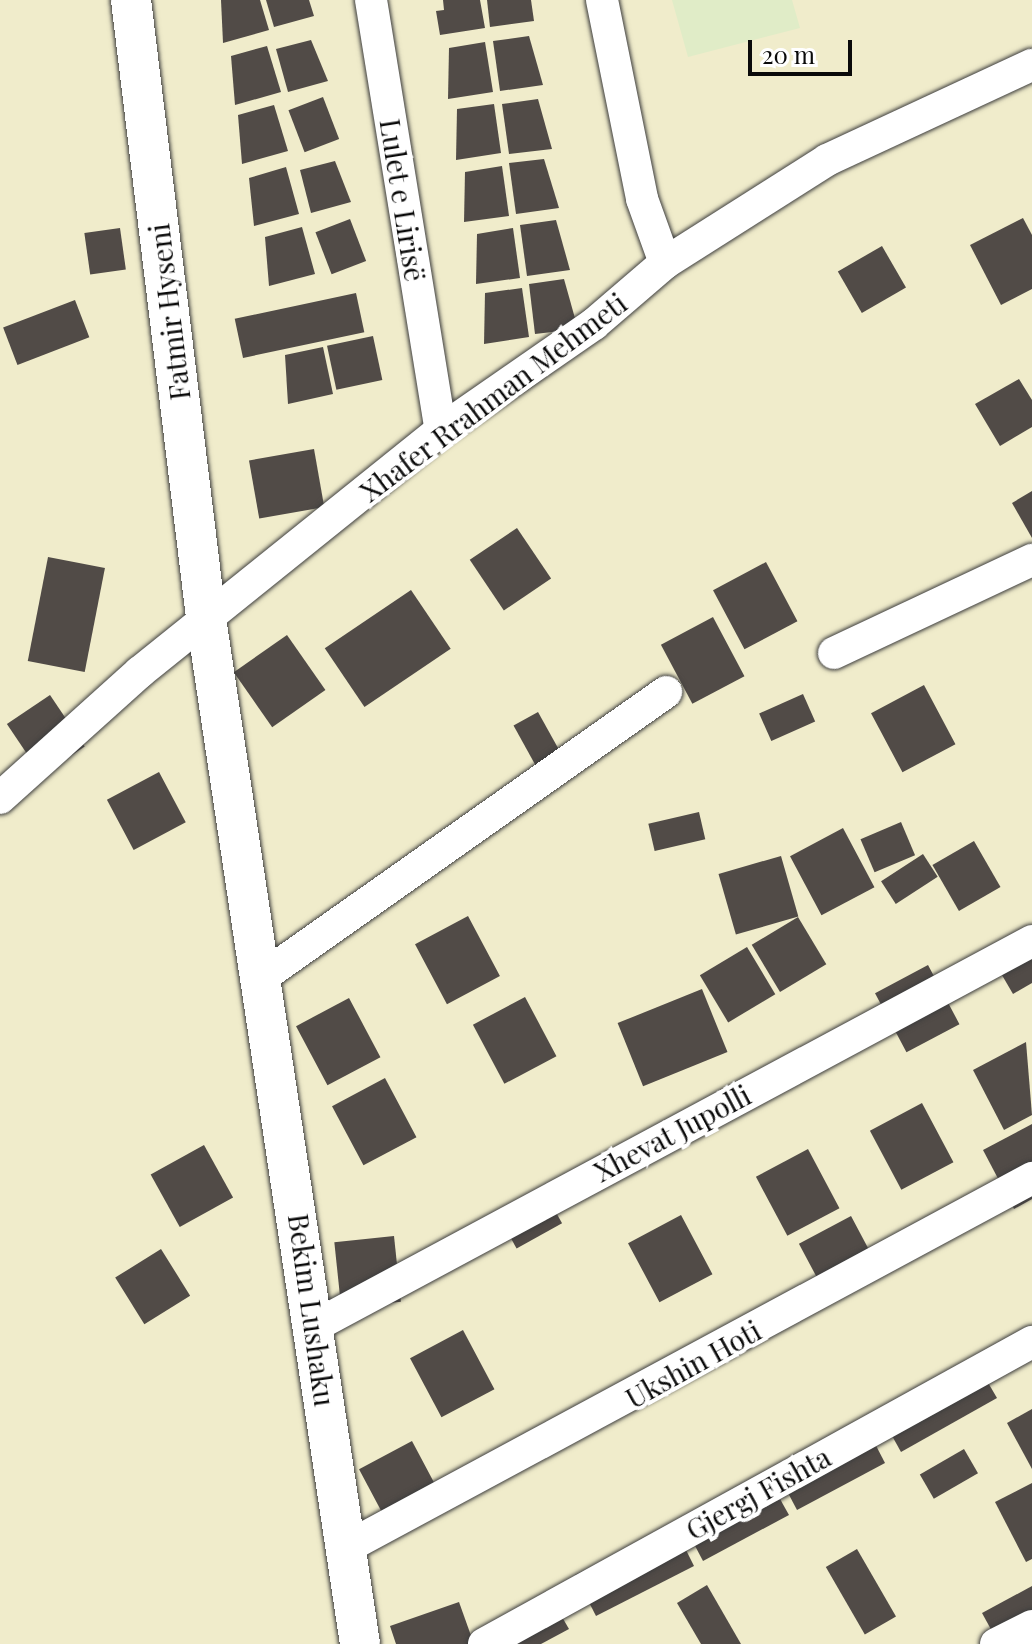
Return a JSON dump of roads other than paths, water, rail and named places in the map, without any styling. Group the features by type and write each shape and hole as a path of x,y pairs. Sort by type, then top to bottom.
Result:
{"street":[{"name":"Fatmir Hyseni","path":"131,0 207,625"},
{"name":"Lulet e Lirisë","path":"371,0 437,415"},
{"path":"602,0 642,199 665,263"},
{"name":"Xhafer Rrahman Mehmeti","path":"0,798 140,672 207,625 437,415 594,324 665,263 827,160 1032,65"},
{"path":"834,653 1032,560"},
{"name":"Bekim Lushaku","path":"207,625 265,975 313,1327 351,1545 360,1644"},
{"path":"265,975 666,692"},
{"name":"Xhevat Jupolli","path":"313,1327 1032,941"},
{"name":"Ukshin Hoti","path":"351,1545 1032,1178"},
{"name":"Gjergj Fishta","path":"484,1644 1032,1342"},
{"path":"996,1644 1032,1626"}]}
